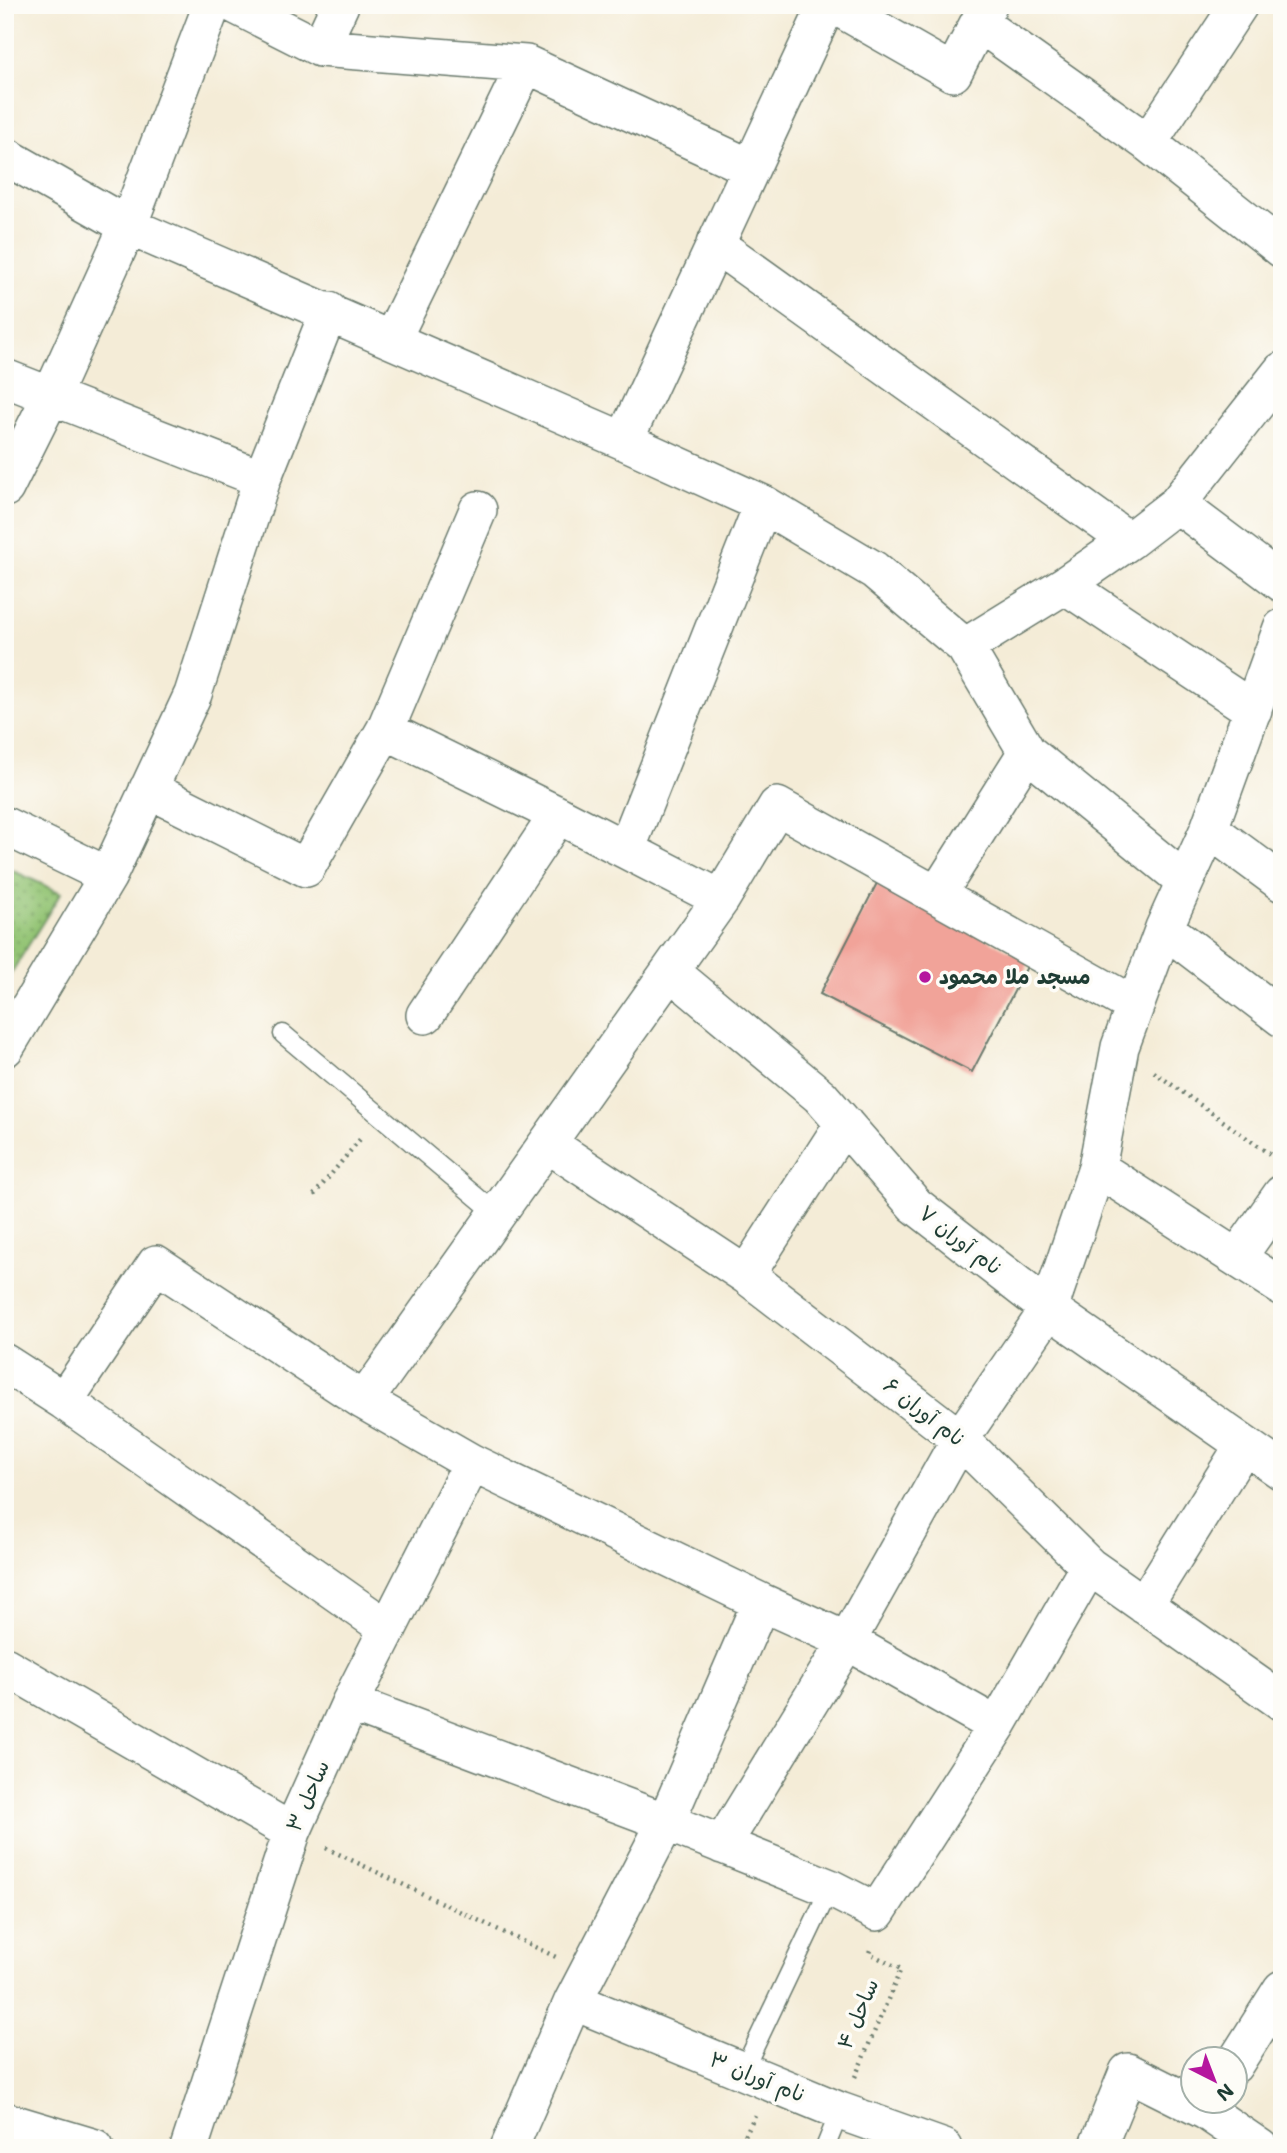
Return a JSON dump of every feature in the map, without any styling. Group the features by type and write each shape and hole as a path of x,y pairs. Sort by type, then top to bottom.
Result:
{"street":[{"path":"5,488 51,396 128,226 212,5"},
{"path":"235,5 320,48 526,64 751,168"},
{"path":"320,48 341,5"},
{"path":"624,441 827,5"},
{"path":"834,5 953,73 983,14 1282,249"},
{"path":"1148,143 1239,5"},
{"path":"392,340 526,64"},
{"path":"5,156 128,226 763,504 874,570 965,647 1027,752 1185,881"},
{"path":"715,244 1129,541"},
{"path":"5,1048 108,876 193,694 262,479 329,312"},
{"path":"5,378 262,479"},
{"path":"965,647 1129,541 1177,504 1276,388"},
{"path":"626,850 763,504"},
{"path":"1177,504 1282,583"},
{"path":"148,789 306,867 385,730 478,510"},
{"path":"1065,584 1253,710"},
{"path":"722,1845 847,1641 960,1439 1049,1309 1097,1168 1120,1047 1164,928 1209,829 1282,628"},
{"path":"385,730 558,814 720,899"},
{"path":"937,895 1027,752"},
{"path":"364,1401 720,899 777,806 1135,1006"},
{"path":"425,1015 558,814"},
{"path":"5,826 108,876"},
{"path":"1209,829 1282,883"},
{"path":"1164,928 1282,1018"},
{"name":"نام آوران ۷","path":"670,971 820,1096 915,1205 1049,1309 1282,1471"},
{"path":"746,1276 844,1123"},
{"name":"نام آوران ۶","path":"548,1144 746,1276 960,1439 1089,1566 1282,1702"},
{"path":"1097,1168 1282,1287"},
{"path":"1237,1258 1282,1194"},
{"path":"64,1401 156,1264 364,1401 472,1463 847,1641 997,1726"},
{"path":"5,1363 64,1401 388,1629"},
{"path":"1144,1605 1244,1445"},
{"name":"ساحل ۳","path":"189,2148 292,1832 350,1703 472,1463"},
{"path":"350,1703 666,1822 830,1888 877,1912 997,1726 1089,1566"},
{"path":"509,2148 580,1987 666,1822 761,1602"},
{"path":"5,1666 292,1832"},
{"name":"نام آوران ۳","path":"580,1987 743,2071 840,2111 944,2148"},
{"path":"1247,2044 1282,1989"},
{"path":"1097,2148 1128,2072 1178,2093"},
{"path":"1219,2114 1260,2148"},
{"path":"5,2121 95,2148"}],"lane":[{"path":"283,1034 498,1215"},
{"path":"743,2071 830,1888"},
{"path":"825,2148 840,2111"}],"path":[{"path":"1120,1047 1282,1163"},
{"path":"314,1195 380,1115"},
{"path":"292,1832 580,1987"},
{"name":"ساحل ۴","path":"840,2111 901,1969 870,1953 877,1912"}],"green space":[{"path":"5,867 61,893 5,983"}],"building":[{"name":"مسجد ملا محمود","path":"877,883 1030,961 972,1072 820,994"}],"place":[{"name":"مسجد ملا محمود","path":"925,977"}]}
